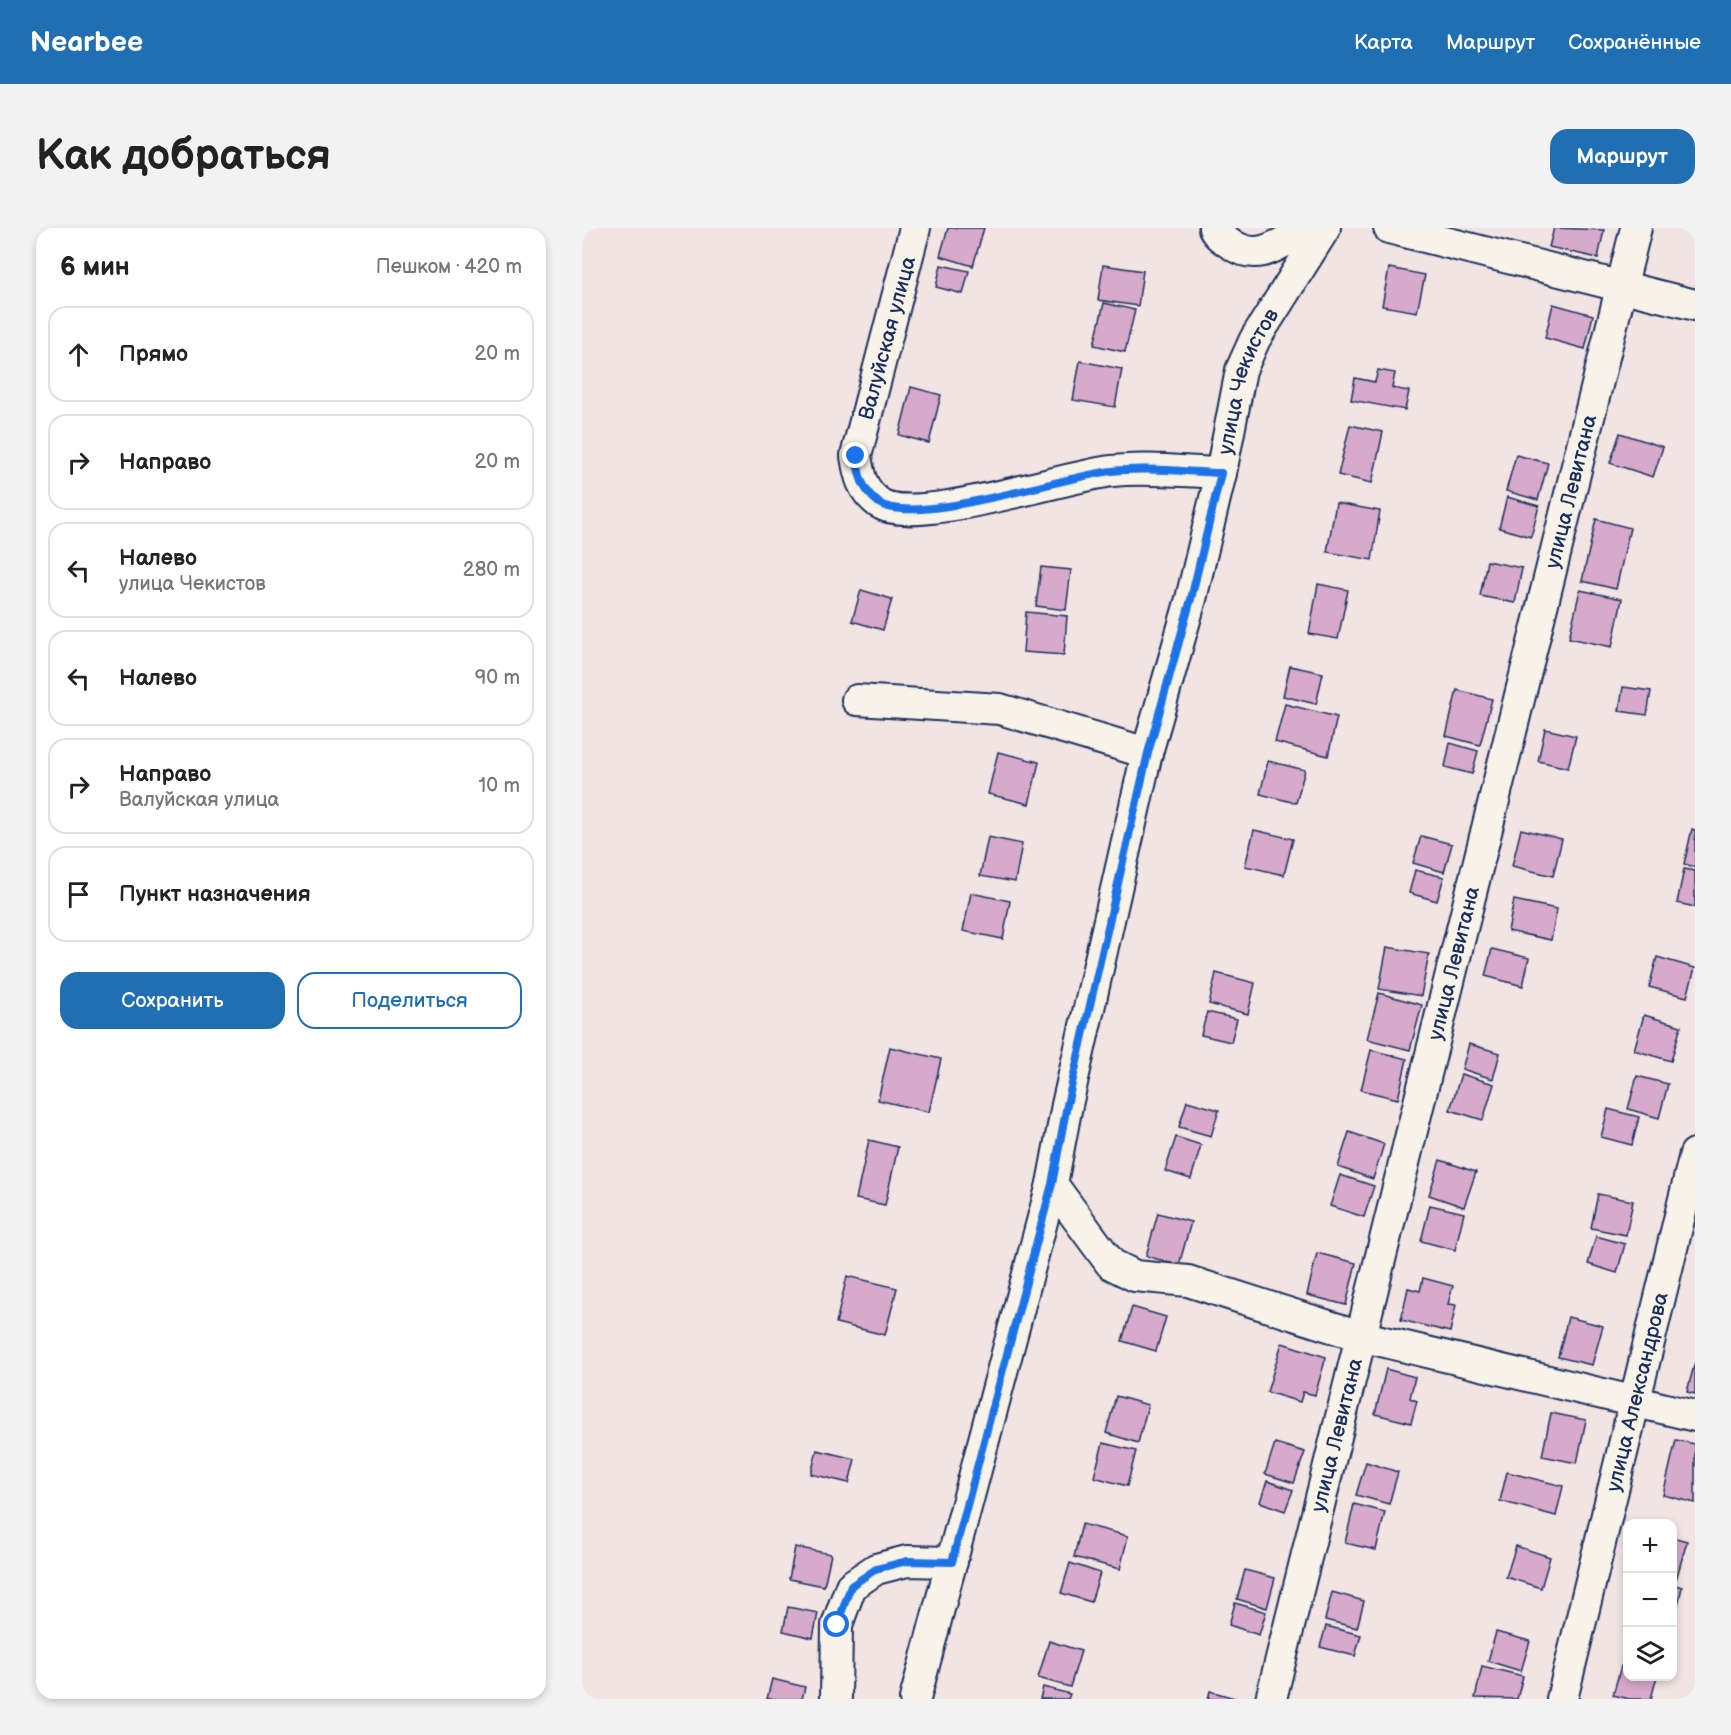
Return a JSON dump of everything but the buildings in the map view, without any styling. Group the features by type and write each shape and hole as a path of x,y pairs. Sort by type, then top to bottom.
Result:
{"street":[{"name":"Валуйская улица","path":"915,228 856,456 861,484 881,504 915,509 981,500 1113,471 1221,473"},
{"path":"1214,228 1216,234 1240,250 1263,253 1308,228"},
{"name":"улица Чекистов","path":"915,1699 1052,1184 1067,1105 1148,753 1191,599 1221,473 1241,370 1255,339 1325,228"},
{"path":"1389,228 1695,305"},
{"name":"улица Левитана","path":"1271,1699 1636,228"},
{"path":"857,700 1000,710 1148,753"},
{"name":"улица Александрова","path":"1562,1699 1695,1154"},
{"path":"1052,1184 1110,1264 1119,1270 1134,1275 1188,1281 1360,1336 1695,1416"},
{"path":"836,1699 837,1625 851,1586 876,1569 907,1561 952,1562"}],"route":[{"path":"837,1625 851,1586 876,1569 907,1561 952,1562 1052,1184 1067,1105 1148,753 1191,599 1221,473 1113,471 1044,484 981,500 915,509 881,504 861,484 856,456"}]}
